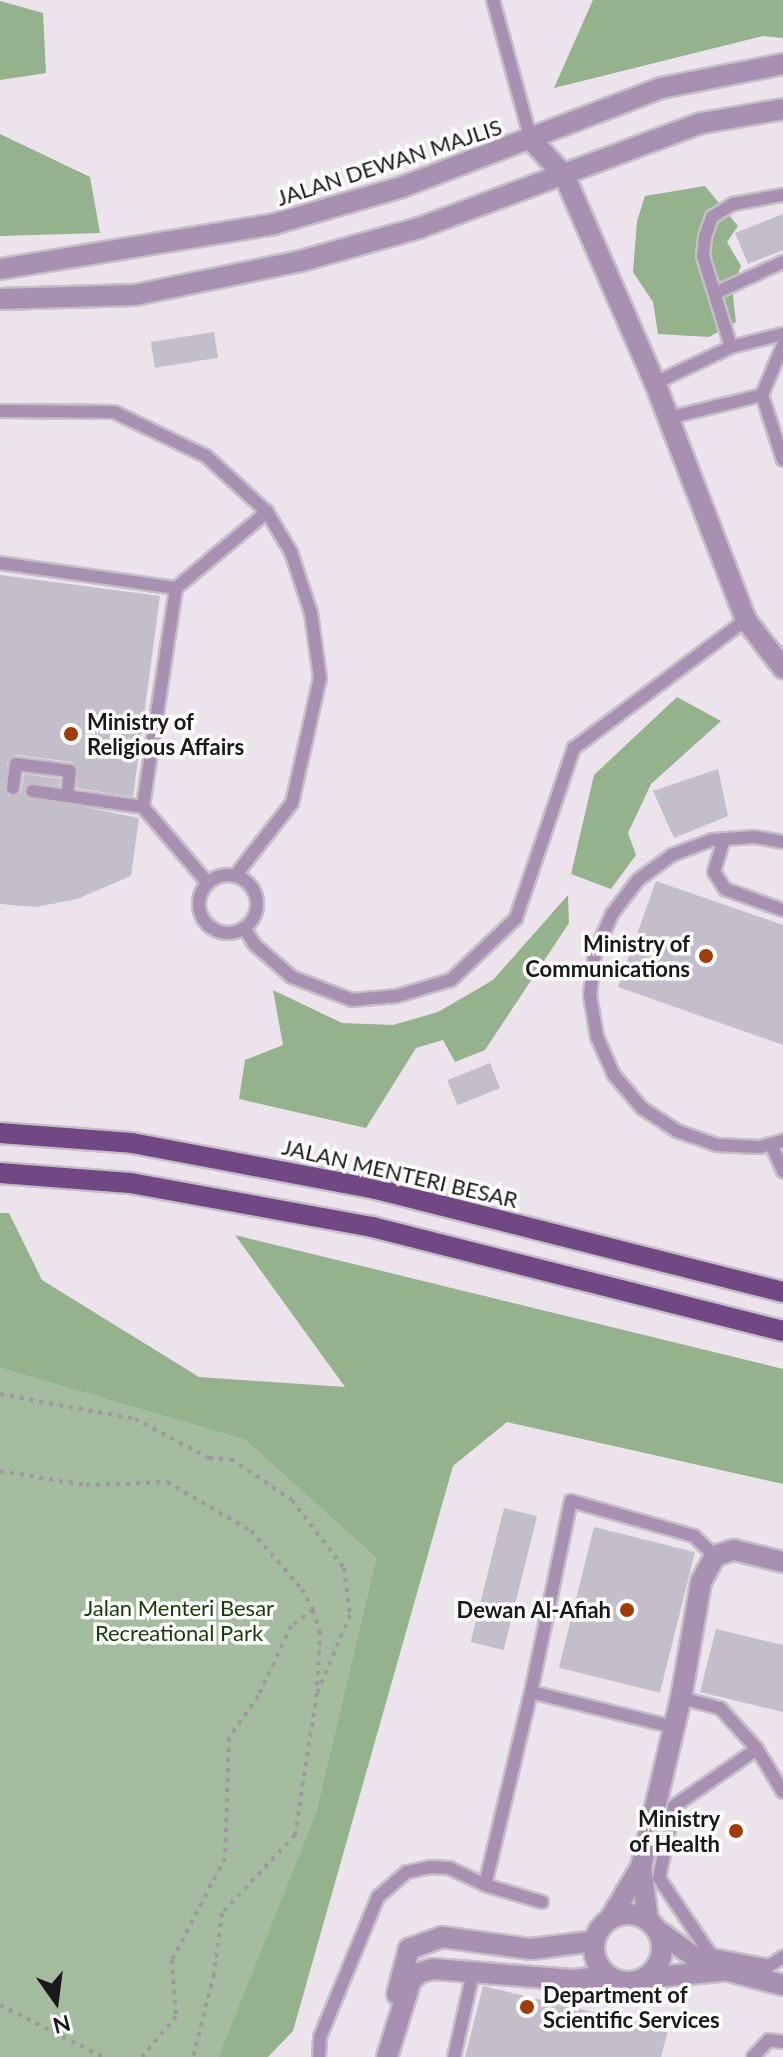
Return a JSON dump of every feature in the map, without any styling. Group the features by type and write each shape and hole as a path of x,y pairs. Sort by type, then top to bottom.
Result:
{"main road":[{"name":"JALAN MENTERI BESAR","path":"0,1133 132,1143 376,1189 783,1292"},
{"path":"0,1173 130,1183 372,1227 783,1331"}],"street":[{"name":"JALAN DEWAN MAJLIS","path":"0,269 274,224 402,187 661,88 783,64"},
{"path":"0,299 135,295 301,261 419,228 702,123 783,109"},
{"path":"531,140 564,175 655,383 746,620 783,668"},
{"path":"725,1970 620,1982 608,1976 594,1954 595,1941 641,1867 681,1698 701,1582 715,1556 734,1550 783,1562"},
{"path":"641,1867 661,1956 646,1978"},
{"path":"610,1919 636,1915 693,1956 725,1970 783,1985"},
{"path":"387,2057 395,2022 397,1983 409,1949 442,1937 531,1949 595,1941"},
{"path":"395,2022 419,1973 473,1973 572,1980 608,1976"}],"lane":[{"path":"493,0 531,140"},
{"path":"731,347 703,256 712,217 733,204 783,195"},
{"path":"715,293 783,262"},
{"path":"655,383 731,347 783,334"},
{"path":"783,345 762,395 783,460"},
{"path":"668,418 762,395"},
{"path":"0,411 114,412 206,456 267,512 291,552 309,607 320,678 292,803 235,876"},
{"path":"143,807 176,588 267,512"},
{"path":"0,563 176,588"},
{"path":"244,928 255,945 292,977 352,1000 397,996 451,980 516,918 574,748 746,620"},
{"path":"10,788 16,764 70,771 67,796"},
{"path":"32,791 143,807 208,883"},
{"path":"783,842 754,837 724,839 672,855 638,880 612,914 601,940 590,995 597,1037 614,1075 642,1108 677,1131 717,1145 777,1143 783,1171"},
{"path":"724,839 714,872 725,889 783,910"},
{"path":"235,876 245,880 257,899 257,910 244,928 223,932 205,921 199,902 208,883 235,876"},
{"path":"485,1885 531,1692 571,1501 694,1536 715,1556"},
{"path":"531,1692 674,1727"},
{"path":"681,1698 720,1708 757,1749 783,1792"},
{"path":"757,1749 674,1806 659,1878 711,1955 769,1966 783,1957"},
{"path":"319,2057 320,2037 378,1897 407,1872 430,1867 449,1868 485,1885 542,1902"},
{"path":"454,2057 473,1973"},
{"path":"753,2057 769,2040 783,2042"}],"path":[{"path":"0,1394 135,1419 209,1458 231,1459 292,1500 344,1568 350,1615 317,1693"},
{"path":"0,1471 86,1485 167,1482 251,1531 313,1610 320,1631 317,1693 295,1835 222,1913 214,1974 193,2057"},
{"path":"142,2057 176,2016 172,1960 225,1858 229,1738 258,1696 291,1626 313,1610"},
{"path":"0,2005 103,2057"}],"green space":[{"path":"593,0 783,0 783,38 763,36 554,88"},
{"path":"0,1 43,13 46,73 0,80"},
{"path":"0,134 90,177 100,233 0,236"},
{"path":"705,186 738,226 727,242 741,266 732,287 736,322 709,337 658,334 653,302 633,272 637,221 645,196"},
{"path":"677,697 721,721 651,784 628,833 636,855 611,889 571,874 594,775"},
{"path":"568,895 569,923 485,1050 455,1062 443,1040 416,1048 366,1128 239,1099 245,1060 283,1045 273,990 342,1023 393,1025 438,1012 493,980"},
{"path":"0,1213 9,1213 42,1280 199,1377 345,1387 235,1235 783,1369 783,1484 507,1422 453,1466 293,2031 268,2057 218,2057 316,1812 376,1558 245,1440 0,1368"},
{"name":"Jalan Menteri Besar Recreational Park","path":"0,1368 245,1440 376,1558 316,1812 218,2057 0,2057"}],"building":[{"path":"783,214 783,250 748,264 735,233"},
{"path":"214,332 218,358 155,368 151,342"},
{"name":"Ministry of Religious Affairs","path":"0,575 160,596 133,797 77,788 78,768 72,762 17,755 7,762 8,796 21,793 24,774 60,779 59,786 28,783 24,795 139,818 131,876 77,899 36,907 0,904"},
{"path":"718,769 728,816 674,838 653,791"},
{"name":"Ministry of Communications","path":"656,881 783,925 783,1045 618,987"},
{"path":"490,1063 500,1088 457,1105 447,1080"},
{"path":"504,1508 537,1516 504,1650 471,1642"},
{"name":"Dewan Al-Afiah","path":"594,1527 695,1552 660,1693 559,1668"},
{"path":"716,1629 783,1645 783,1712 700,1692"},
{"name":"Department of Scientific Services","path":"483,1986 668,2030 661,2057 465,2057"}],"place":[{"name":"Ministry of Religious Affairs","path":"71,734"},
{"name":"Ministry of Communications","path":"706,956"},
{"name":"Dewan Al-Afiah","path":"627,1610"},
{"name":"Ministry of Health","path":"736,1831"},
{"name":"Department of Scientific Services","path":"527,2007"}]}
